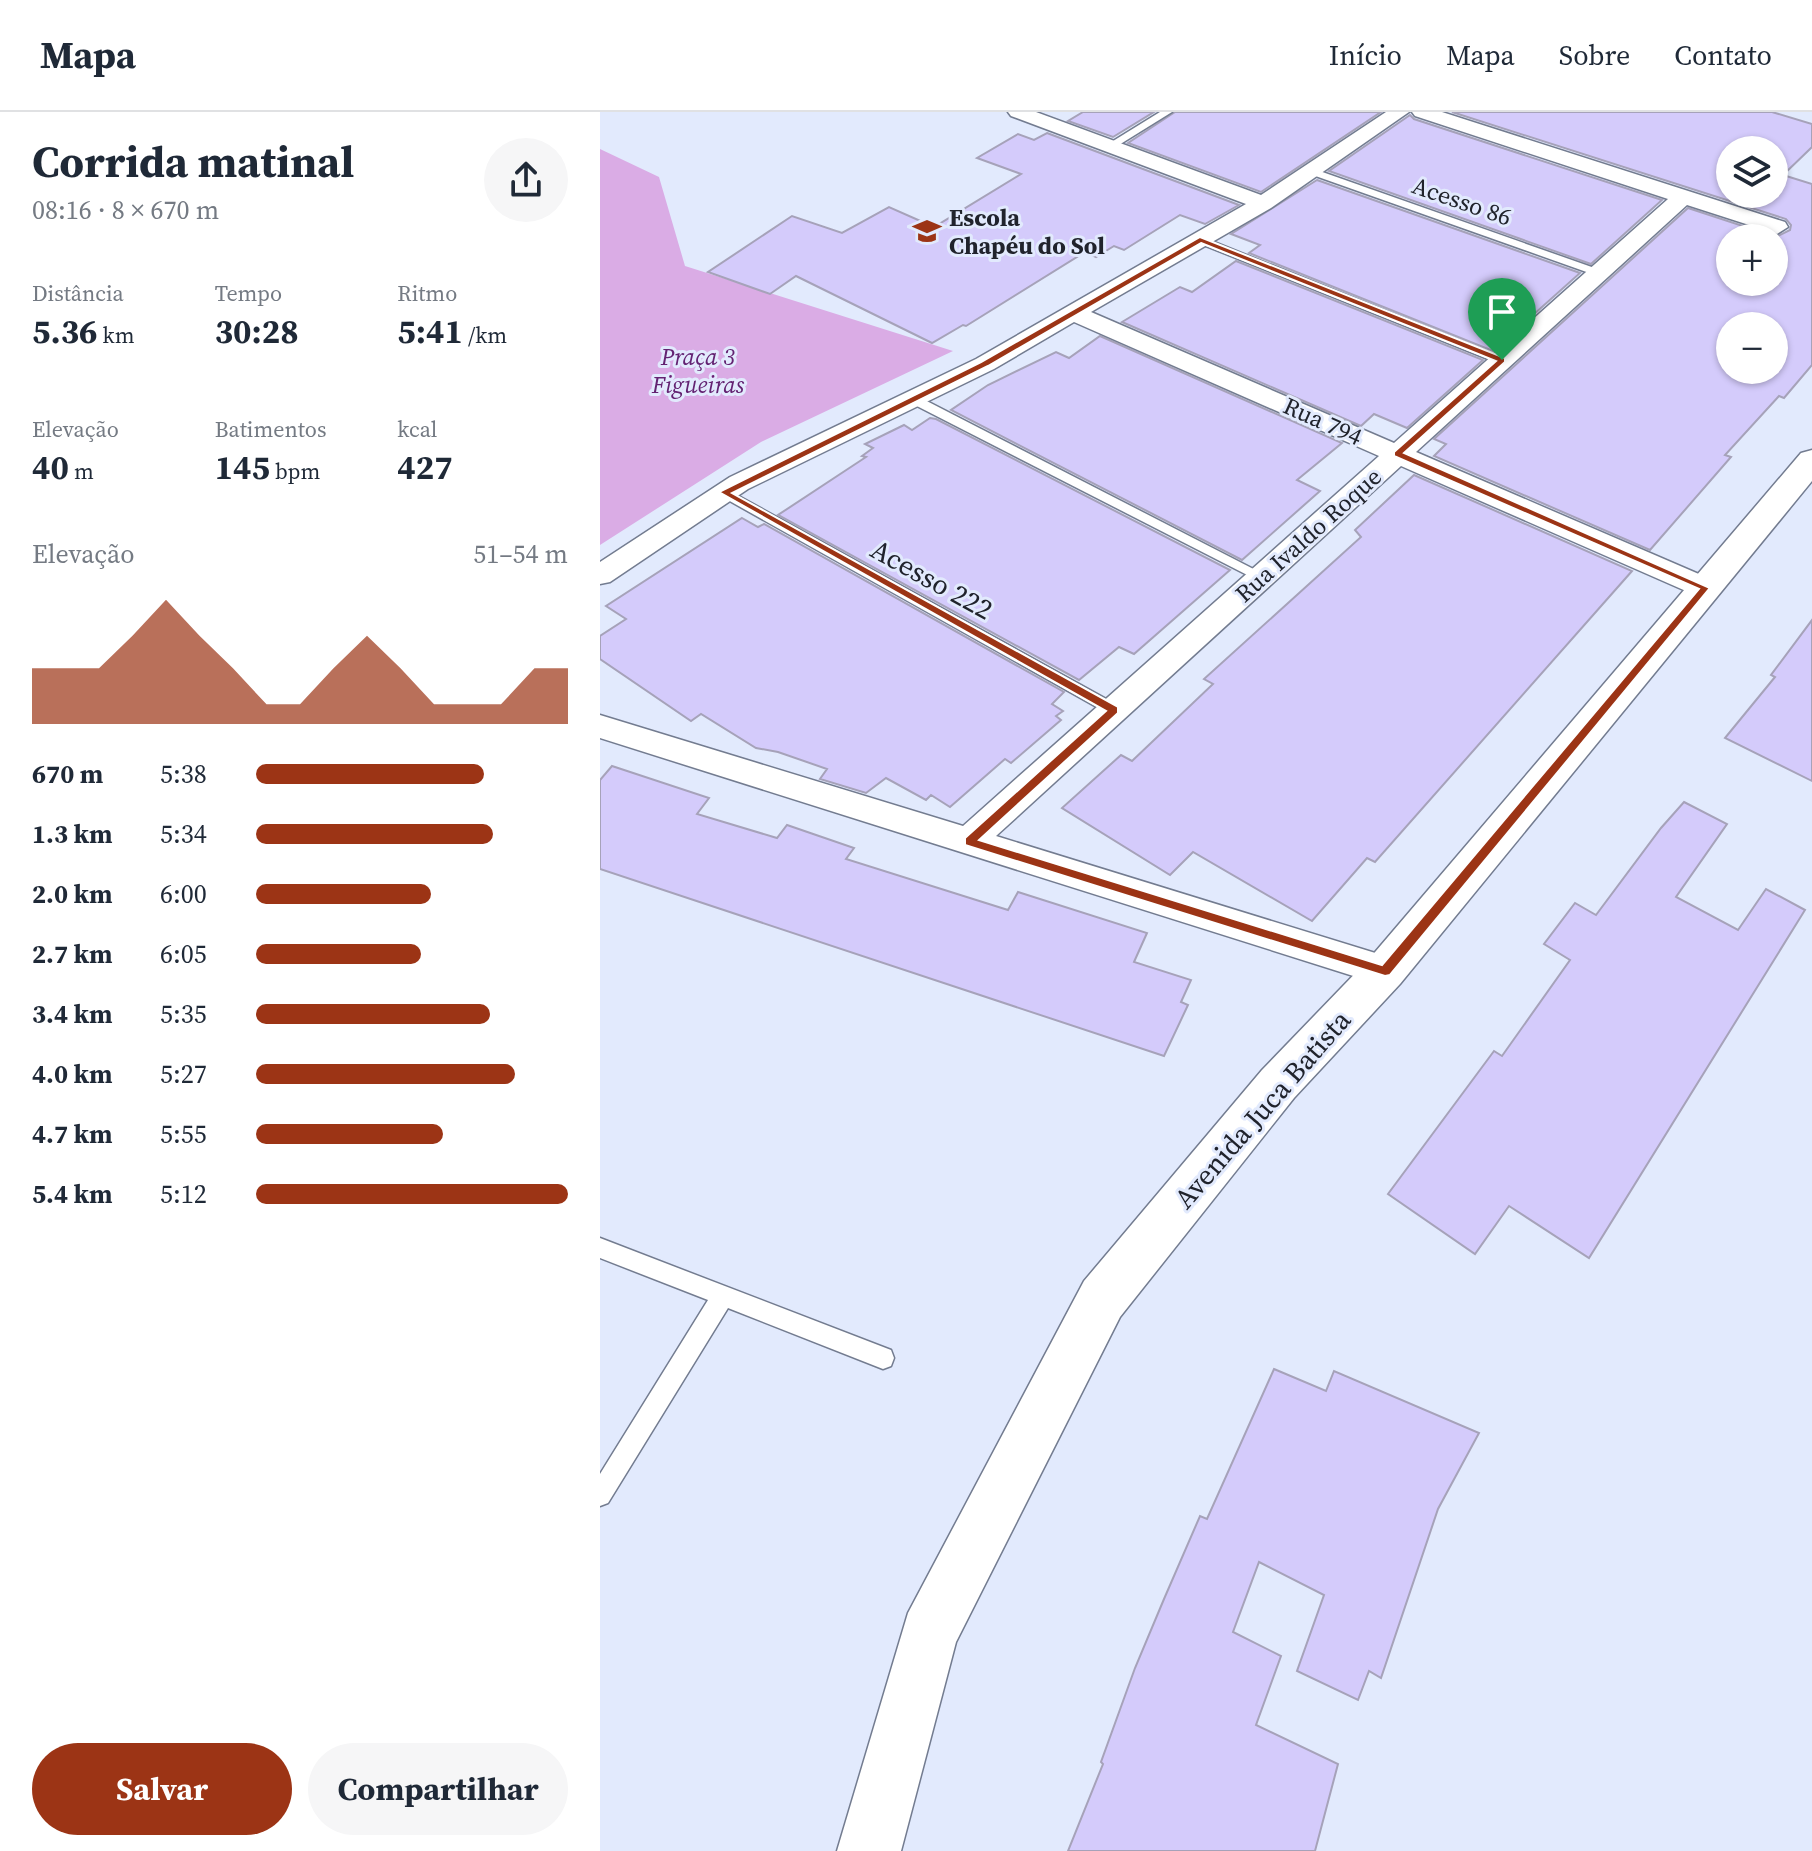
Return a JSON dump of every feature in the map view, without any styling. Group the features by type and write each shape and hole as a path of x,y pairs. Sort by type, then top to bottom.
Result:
{"main road":[{"name":"Avenida Juca Batista","path":"869,1851 929,1634 1102,1299 1278,1084 1385,971 1812,460"}],"street":[{"path":"1018,112 1263,203"},
{"path":"600,575 724,492 985,364 1200,240 1263,203 1399,112"},
{"path":"1422,112 1768,224"},
{"name":"Rua Ivaldo Roque","path":"969,841 1683,197"},
{"name":"Rua 794","path":"1073,313 1705,588"},
{"path":"600,726 1385,971"}],"lane":[{"path":"1110,146 1167,112"},
{"name":"Acesso 86","path":"1311,171 1599,273"},
{"path":"1200,240 1502,360"},
{"path":"913,399 1262,577"},
{"name":"Acesso 222","path":"724,492 1114,710"},
{"path":"600,1248 883,1358"},
{"path":"600,1495 723,1296"}],"green space":[{"name":"Praça 3 Figueiras","path":"600,149 659,177 685,266 953,351 761,442 600,545"}],"building":[{"path":"1083,112 1154,112 1113,137 1068,121"},
{"path":"1175,112 1381,112 1261,192 1128,143"},
{"path":"1452,112 1772,112 1812,124 1812,147 1788,170 1788,136 1716,136 1716,197"},
{"path":"1410,115 1414,119 1662,200 1591,264 1329,171"},
{"path":"1047,133 1239,205 1205,224 1180,215 1124,250 1114,246 1096,257 1085,252 966,326 932,343 796,276 770,294 708,272 792,216 842,233 889,207 934,227 1021,174 977,158 1018,134 1034,140"},
{"path":"1788,177 1812,184 1812,365 1784,398 1779,396 1725,455 1731,457 1650,550 1434,456 1446,444 1434,439 1688,208 1737,224 1716,224 1716,296 1788,296 1788,231 1791,225 1786,219 1752,208 1788,208"},
{"path":"1317,180 1580,273 1493,351 1249,253 1260,245 1231,234"},
{"path":"1236,261 1483,360 1407,428 1374,414 1361,426 1122,322 1180,287 1192,292"},
{"path":"1100,336 1342,443 1297,480 1320,491 1242,560 951,410 988,385 1056,352 1069,358"},
{"path":"930,418 1230,570 1134,654 1119,647 1079,680 778,515 866,457 862,456 873,448 865,444 904,425 912,430"},
{"path":"1414,475 1632,571 1375,862 1367,858 1312,921 1193,852 1170,875 1062,808 1121,755 1132,761 1213,684 1204,679 1361,537 1355,530"},
{"path":"742,518 758,527 764,524 1064,692 1052,704 1063,711 1056,716 1061,720 1011,763 1005,759 950,807 931,795 926,800 886,778 866,793 820,779 827,769 778,752 756,748 701,714 691,721 600,659 600,636 626,619 606,606"},
{"path":"1812,620 1812,781 1725,738 1775,677 1771,675"},
{"path":"612,766 709,798 697,814 777,838 787,825 854,848 846,859 1008,910 1018,892 1147,933 1134,962 1191,980 1181,1002 1188,1005 1164,1056 600,869 600,780"},
{"path":"1684,802 1727,824 1676,897 1738,930 1766,889 1805,910 1589,1258 1509,1206 1475,1254 1388,1194 1494,1051 1502,1056 1570,960 1544,944 1575,903 1596,915"},
{"path":"1274,1369 1326,1391 1334,1371 1479,1433 1438,1509 1381,1678 1369,1671 1358,1700 1297,1671 1324,1595 1259,1562 1233,1632 1281,1656 1256,1725 1338,1764 1315,1851 1068,1851 1103,1764 1101,1762 1135,1668 1164,1599 1200,1516 1207,1519"}],"place":[{"name":"Escola Chapéu do Sol","path":"927,231"}],"route":[{"path":"1200,240 1502,360 1398,454 1705,588 1385,971 969,841 1114,710 724,492 985,364 1200,240"}]}
